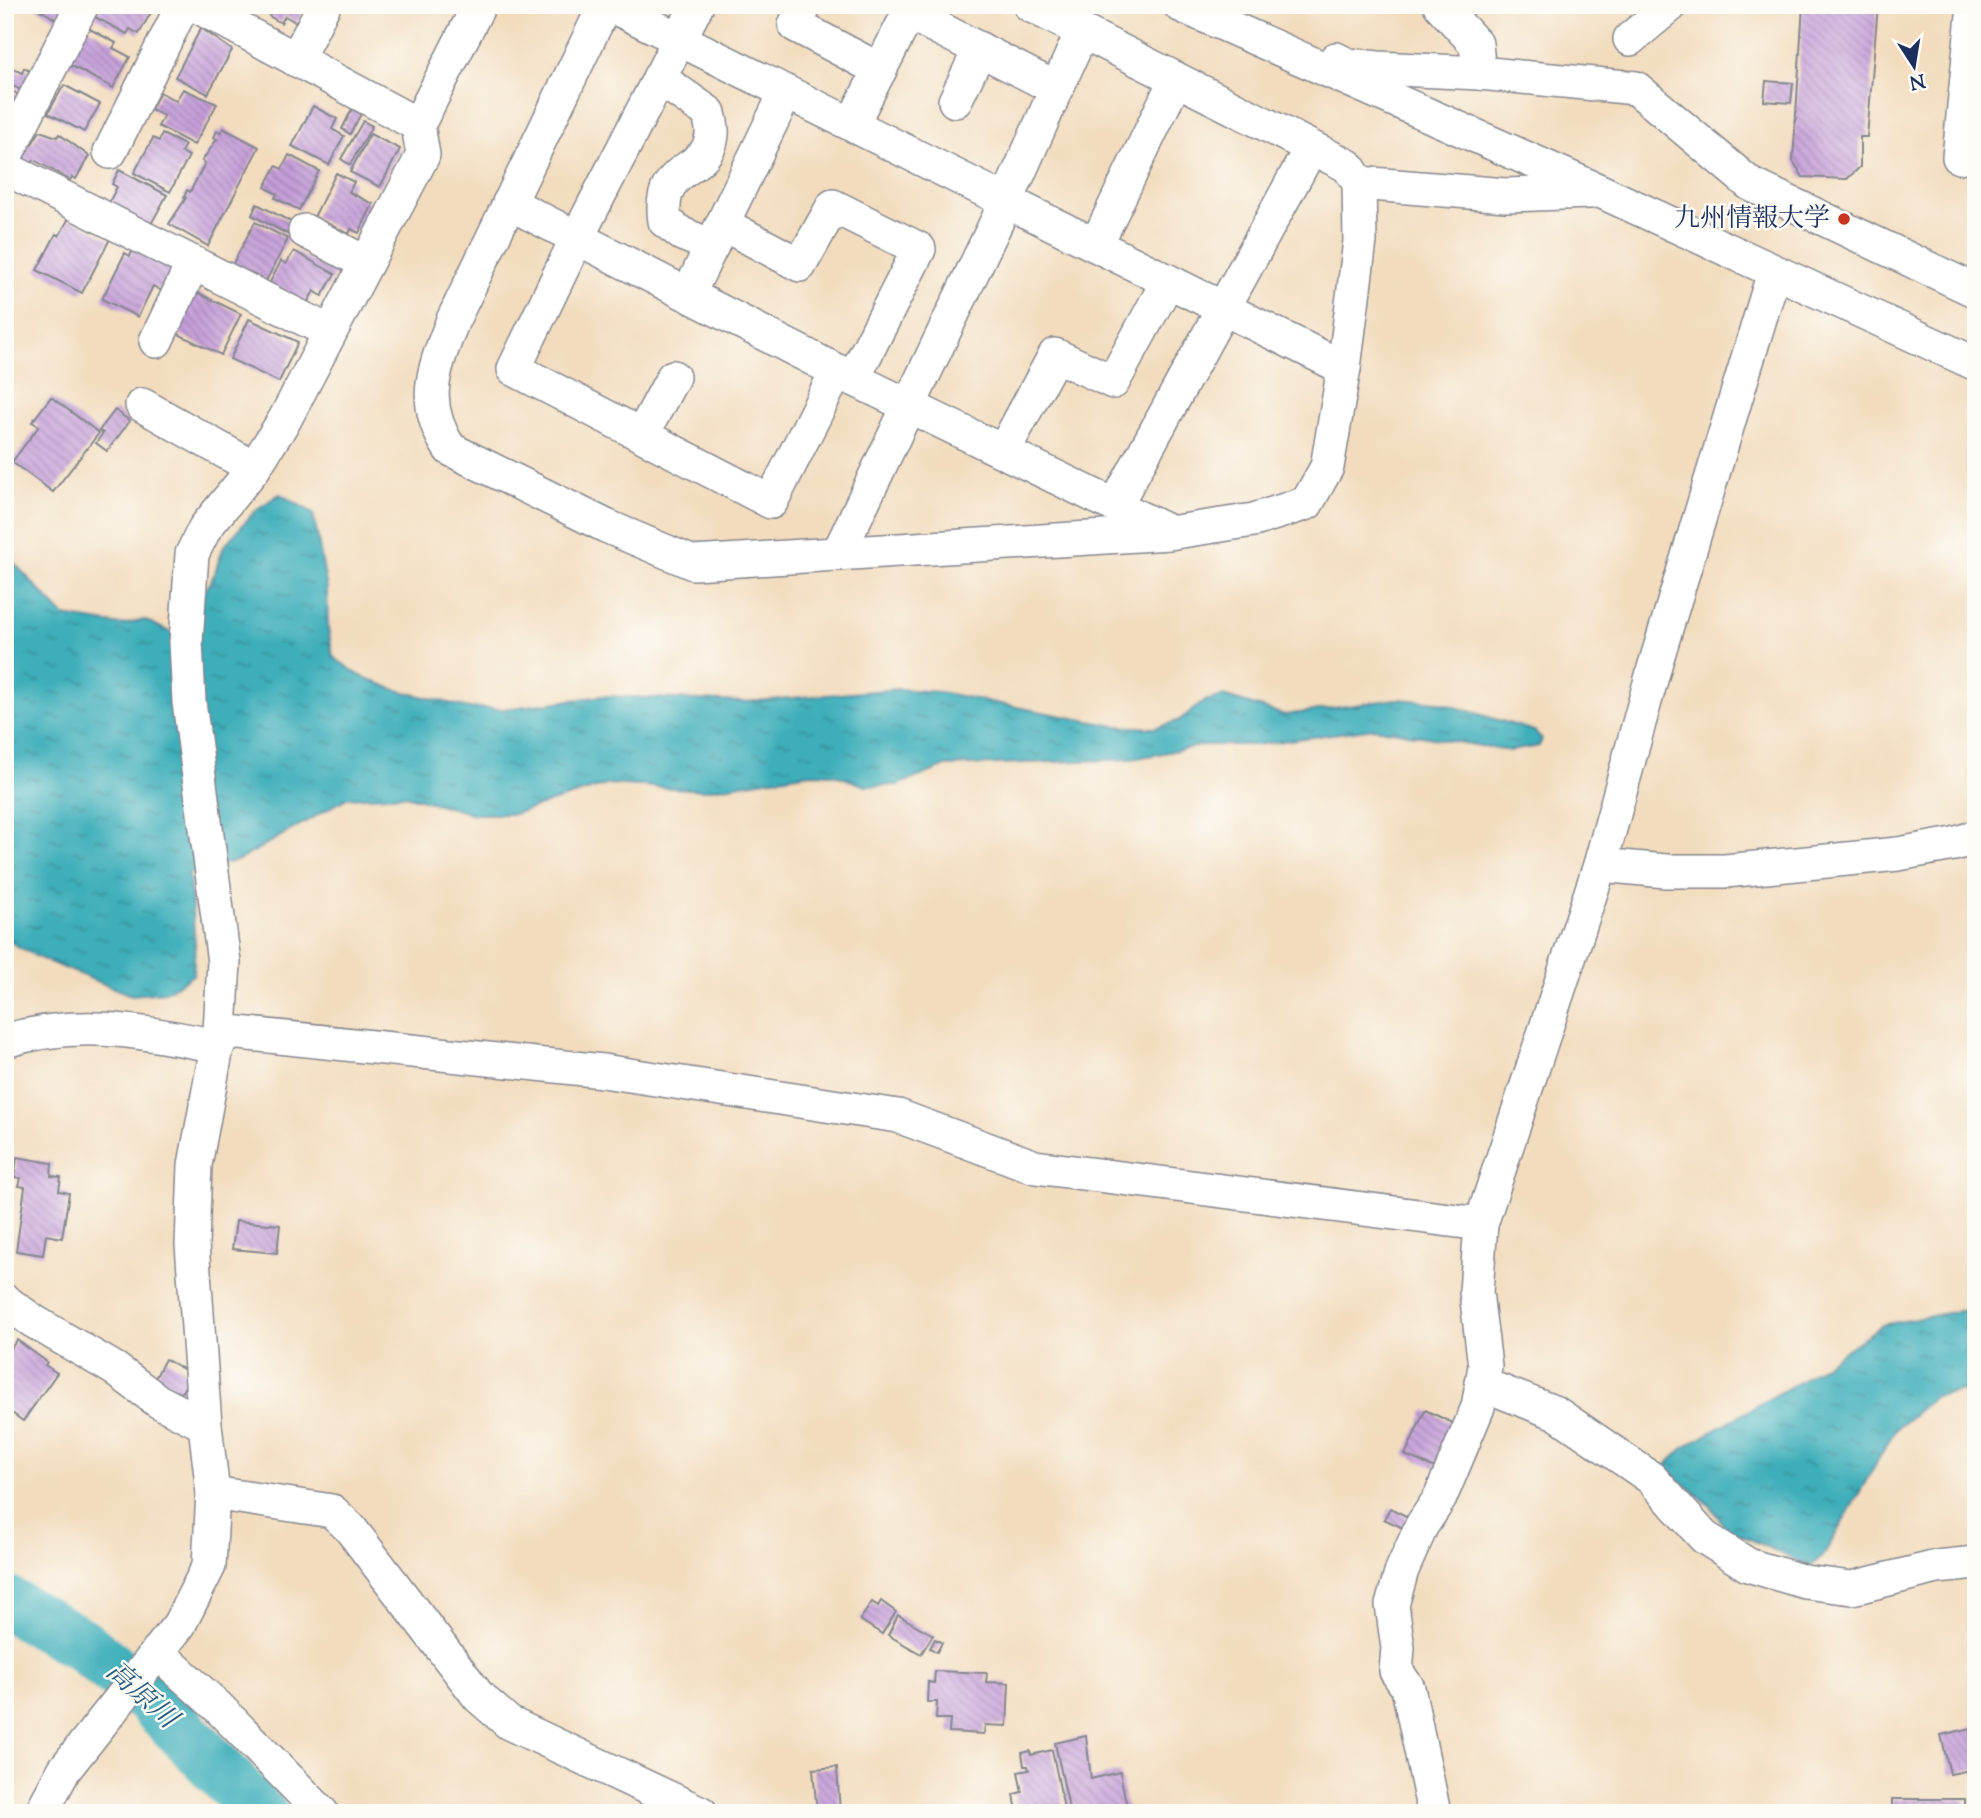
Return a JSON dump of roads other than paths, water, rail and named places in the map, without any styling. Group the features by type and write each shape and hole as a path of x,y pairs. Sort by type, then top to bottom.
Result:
{"street":[{"path":"5,157 82,5"},
{"path":"110,152 183,5"},
{"path":"195,5 418,125"},
{"path":"296,60 324,5"},
{"path":"41,1813 64,1770 178,1625 209,1566 214,1493 205,1425 192,1244 195,1165 219,1039 224,962 189,702 186,642 192,554 205,528 254,468 285,419 423,155 418,125 479,5"},
{"path":"1030,5 1348,166 1359,183 1360,241 1344,368 1327,467 1307,503 1254,520 1169,533 693,563 606,526 450,449 436,428 430,402 435,366 453,320 608,5 1344,368"},
{"path":"659,78 709,113 712,135 705,152 668,183 662,202 664,221 682,233 717,235 800,265 833,206 919,249 771,502 514,369 577,238 659,78 680,40 697,5"},
{"path":"805,5 795,25 880,70"},
{"path":"1180,5 1600,191 1976,364"},
{"path":"1230,5 1348,65 1479,73 1636,88 1750,184 1976,291"},
{"path":"1440,5 1476,44 1479,73"},
{"path":"1630,39 1671,5"},
{"path":"1959,157 1974,5"},
{"path":"852,124 911,9 1057,89"},
{"path":"838,554 1006,202 1082,32"},
{"path":"955,101 980,49"},
{"path":"1096,245 1176,79"},
{"path":"689,293 786,92"},
{"path":"1115,506 1311,148"},
{"path":"5,168 330,332"},
{"path":"1359,183 1506,195 1600,191"},
{"path":"509,204 689,293 845,375 1004,450 1169,533"},
{"path":"305,231 366,263"},
{"path":"156,341 192,263"},
{"path":"1429,1812 1408,1688 1396,1671 1398,1648 1392,1605 1402,1570 1422,1525 1440,1498 1478,1408 1485,1366 1476,1276 1481,1224 1600,864 1655,665 1774,272"},
{"path":"1004,450 1055,355 1113,382 1168,281"},
{"path":"642,435 673,377"},
{"path":"142,405 254,468"},
{"path":"1600,864 1666,871 1725,871 1899,853 1976,837"},
{"path":"5,1041 61,1029 124,1028 219,1039 603,1071 898,1116 1035,1167 1481,1224"},
{"path":"5,1301 33,1321 116,1369 158,1401 205,1425"},
{"path":"1482,1384 1556,1413 1651,1478 1704,1537 1748,1565 1805,1582 1852,1588 1937,1567 1976,1563"},
{"path":"214,1493 332,1510 350,1528 479,1697 509,1723 701,1813"},
{"path":"157,1652 218,1707 322,1813"}],"water":[{"path":"280,494 313,513 327,589 328,629 333,657 359,675 393,689 469,708 504,709 603,696 744,702 898,689 939,692 1115,726 1155,728 1178,721 1205,701 1223,696 1285,715 1396,699 1439,702 1534,731 1542,739 1539,746 1510,751 1374,728 1255,745 1204,745 1132,759 946,766 898,785 866,786 833,774 810,773 704,790 609,784 513,814 474,814 405,795 347,798 239,860 189,873 195,944 193,975 165,992 131,995 37,957 5,939 5,545 14,563 64,616 121,625 144,620 179,636 214,575 224,546 257,509"},
{"path":"1976,1308 1976,1389 1935,1396 1895,1430 1825,1553 1810,1567 1724,1527 1712,1507 1664,1467 1685,1447 1802,1380 1882,1325"}],"waterway":[{"name":"高原川","path":"5,1602 81,1644 151,1700 260,1813"}],"place":[{"name":"九州情報大学","path":"1844,219"}]}
